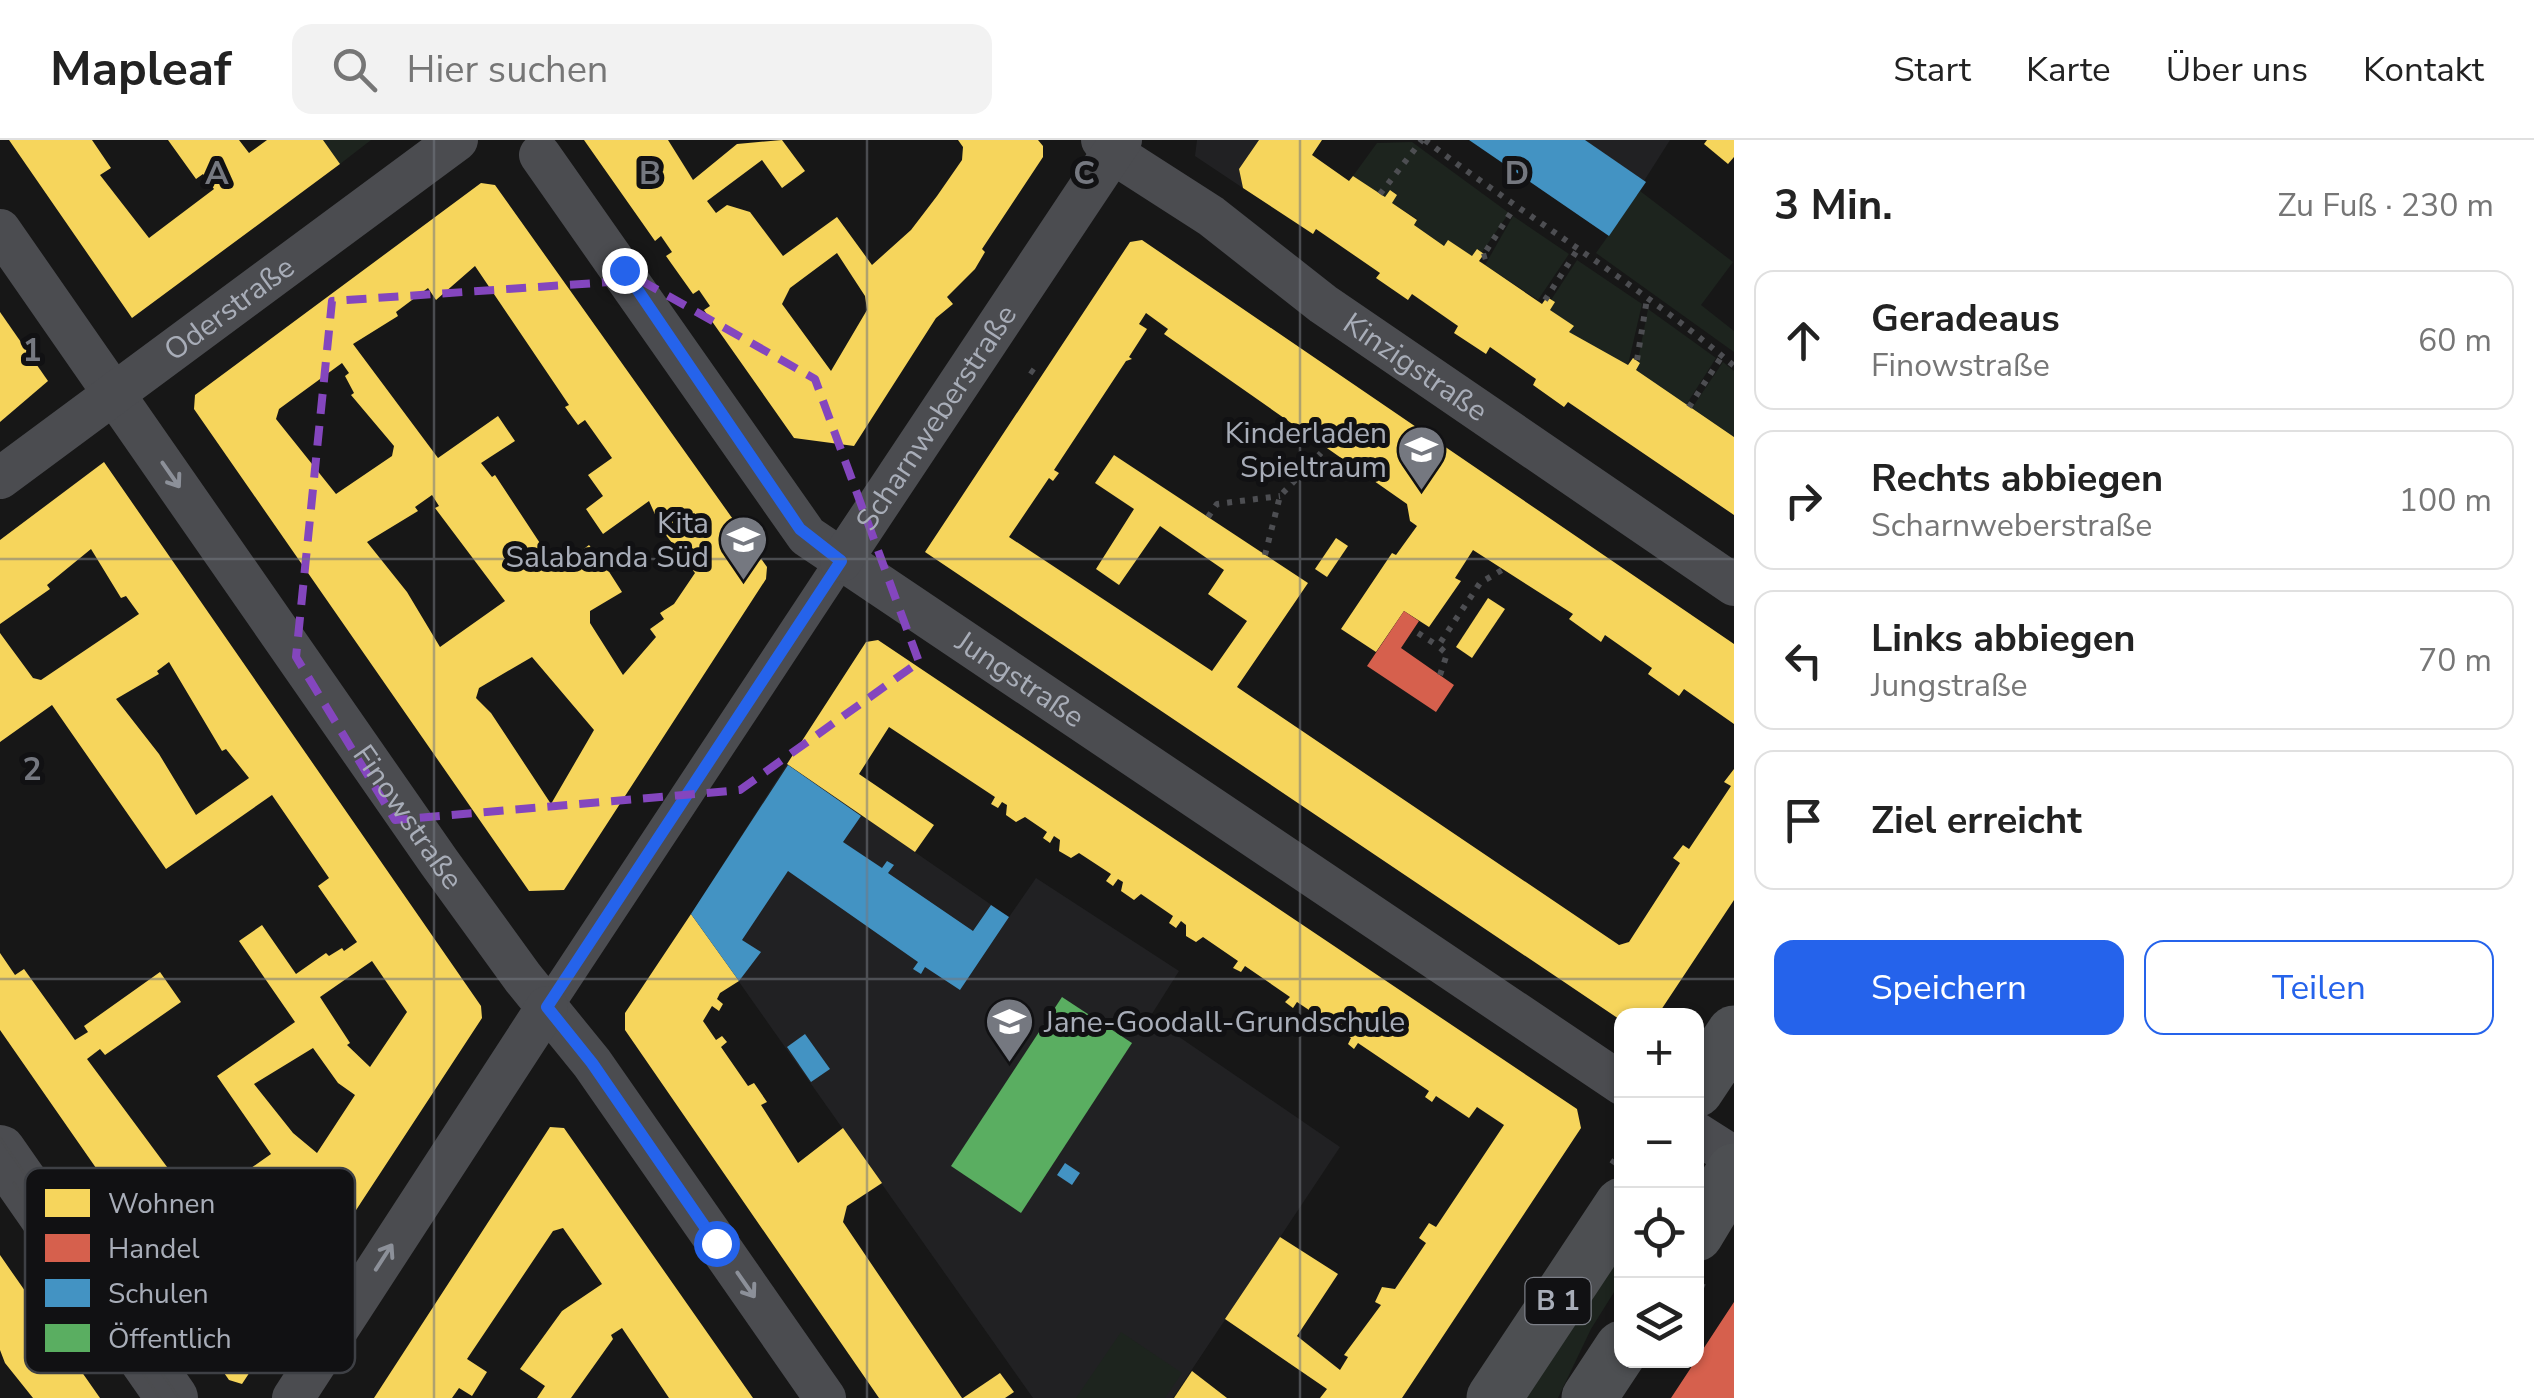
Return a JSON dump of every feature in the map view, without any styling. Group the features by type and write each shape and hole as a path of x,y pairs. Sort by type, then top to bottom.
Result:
{"main road":[{"path":"1704,1078 1734,1033"},
{"path":"1704,1221 1734,1171"},
{"name":"B 1","path":"1494,1398 1614,1188"},
{"name":"B 1","path":"1589,1398 1614,1360"}],"street":[{"name":"Oderstraße","path":"0,478 457,140"},
{"name":"Scharnweberstraße","path":"355,1303 1112,144"},
{"name":"Kinzigstraße","path":"1112,144 1323,304 1734,585"},
{"name":"Jungstraße","path":"540,155 800,529 841,561 1614,1079"},
{"name":"Finowstraße","path":"0,230 439,862 592,1063 824,1398"},
{"path":"1704,1138 1734,1157"},
{"path":"0,1151 25,1187"},
{"path":"155,1373 172,1398"},
{"name":"Scharnweberstraße","path":"293,1398 309,1373"}],"path":[{"path":"1380,194 1424,140 1734,366"},
{"path":"1482,257 1485,260 1514,208"},
{"path":"1544,300 1576,252"},
{"path":"1636,360 1646,299"},
{"path":"1689,406 1722,356"},
{"path":"1030,370 1040,378"},
{"path":"1265,555 1280,496 1321,453"},
{"path":"1208,518 1217,504 1280,496"},
{"path":"1438,646 1480,583 1502,570"},
{"path":"1418,633 1447,654 1440,675"}],"highlighted area":[{"path":"640,280 815,379 919,662 740,790 395,820 296,657 332,301"}],"shaded area":[{"path":"323,140 371,140 340,164"},
{"path":"1197,140 1259,140 1239,169 1243,188 1195,156"},
{"path":"1557,140 1670,140 1609,236 1529,181"},
{"path":"1412,142 1509,213 1482,252 1477,249 1472,256 1448,240 1444,246 1414,225 1417,219 1392,203 1396,194 1390,190 1385,197 1353,176 1377,143"},
{"path":"1640,191 1733,262 1701,305 1734,331 1734,352 1596,253"},
{"path":"1513,216 1569,254 1538,300 1485,265"},
{"path":"1577,260 1642,304 1628,365 1569,333 1573,326 1550,310 1551,300"},
{"path":"1648,309 1716,358 1686,405 1636,370"},
{"path":"1723,362 1734,371 1734,437 1692,408"},
{"name":"Jane-Goodall-Grundschule","path":"787,764 1009,917 1036,878 1179,971 1150,1017 1340,1147 1173,1398 1033,1398 691,914"},
{"path":"1614,1242 1614,1292 1591,1329 1558,1398 1512,1398"},
{"path":"1121,1332 1182,1373 1165,1398 1076,1398"}],"building: Wohnen":[{"path":"9,140 92,140 111,168 100,175 149,238 214,189 203,174 196,179 168,140 239,140 249,153 267,140 323,140 340,164 132,318"},
{"path":"584,140 668,140 693,180 737,144 782,140 805,171 782,188 762,160 707,201 716,213 727,205 750,212 783,256 837,217 872,265 911,230 962,160 963,147 958,140 1038,140 1043,146 1043,157 982,249 985,252 975,269 947,297 953,304 936,318 854,446 794,438 704,310 710,306 699,290 693,294 666,256 672,252 661,236 655,241","holes":["837,253 865,296 867,310 831,371 782,304 790,288"]},
{"path":"1259,140 1322,140 1312,155 1349,181 1353,176 1385,197 1390,190 1397,195 1392,203 1417,220 1414,225 1444,246 1448,240 1472,256 1477,249 1484,254 1479,261 1542,304 1547,297 1555,302 1550,310 1574,326 1569,332 1628,365 1633,358 1640,363 1636,370 1734,437 1734,515 1568,402 1564,407 1533,385 1536,379 1490,347 1486,354 1454,333 1458,326 1412,294 1408,300 1376,278 1380,273 1316,229 1313,234 1243,188 1239,169"},
{"path":"1707,140 1734,140 1734,157 1728,164 1704,144"},
{"path":"481,183 495,185 767,567 766,579 564,890 529,891 194,409 195,395","holes":["475,266 569,405 565,407 578,425 585,420 612,458 588,475 603,496 586,509 603,534 649,501 662,530 695,573 674,604 660,613 664,619 650,629 656,637 623,675 590,623 590,611 622,592 606,567 589,545 557,569 495,475 492,477 481,463 515,441 498,416 438,458 353,344 398,316 396,312 428,288 436,300","342,363 349,373 345,376 354,393 351,395 394,446 392,456 336,494 276,419 279,409","432,495 439,506 435,508 505,601 440,647 407,592 367,542 418,511 415,507","532,657 594,730 551,804 491,713 476,698 479,688"]},
{"path":"1142,240 1734,644 1734,724 1684,689 1679,696 1648,674 1652,668 1605,635 1601,642 1569,619 1573,614 1473,550 1455,578 1461,581 1429,627 1404,611 1376,652 1341,629 1392,553 1396,555 1417,526 1410,521 1407,504 1164,334 1168,329 1146,313 1139,324 1147,329 1129,357 1132,359 1126,361 1054,470 1059,473 1053,481 1049,478 1009,537 1212,671 1247,621 1208,594 1224,570 1160,526 1119,585 1096,569 1134,509 1095,483 1114,455 1308,583 1237,687 1619,945 1629,942 1680,863 1673,858 1683,845 1689,849 1731,786 1724,782 1734,769 1734,900 1662,1008 1614,1008 1614,1016 925,552 1130,242"},
{"path":"0,312 48,381 0,422"},
{"path":"104,462 481,1006 482,1018 355,1212 355,1168 251,1168 271,1154 217,1076 295,1022 239,941 262,925 296,974 326,953 329,956 342,948 344,951 357,942 318,886 329,878 272,795 166,869 52,705 0,742 0,633 33,678 41,680 139,614 126,596 121,598 91,549 47,585 50,589 0,624 0,540","holes":["169,662 222,751 226,749 249,778 196,815 159,754 116,699 159,674 157,671","372,961 407,1012 370,1067 347,1045 350,1043 320,997","313,1048 338,1083 355,1095 317,1153 293,1133 254,1084"]},
{"path":"1336,538 1348,546 1327,577 1315,569"},
{"path":"1488,598 1505,609 1472,658 1456,647"},
{"path":"878,640 1577,1109 1581,1128 1402,1398 1320,1398 1327,1389 1225,1319 1280,1237 1338,1274 1297,1336 1340,1370 1348,1357 1344,1355 1381,1305 1375,1302 1382,1287 1395,1289 1426,1243 1419,1238 1429,1223 1436,1227 1504,1125 1477,1107 1469,1118 1436,1096 1432,1102 1425,1097 1429,1091 1358,1043 1354,1049 1348,1044 1351,1038 1297,1002 1293,1008 1285,1002 1290,997 1245,966 1241,972 1233,968 1238,961 1203,937 1196,942 1186,936 1186,925 1181,921 1176,928 1169,923 1173,916 1141,894 1134,900 1121,891 1123,882 1118,879 1113,886 1106,881 1111,874 1079,853 1071,858 1059,851 1060,840 1054,836 1050,843 1043,838 1047,832 1025,817 1016,822 1006,815 1007,805 1002,802 998,808 991,804 995,797 889,727 859,774 934,825 915,852 787,764 866,642"},
{"path":"691,914 739,981 720,993 717,999 723,1004 719,1011 712,1006 703,1021 716,1040 722,1036 727,1042 721,1047 748,1086 754,1083 767,1102 761,1105 798,1163 843,1128 882,1183 847,1206 843,1222 962,1398 879,1398 625,1030 625,1013"},
{"path":"0,953 15,975 24,969 75,1040 88,1032 84,1026 160,972 181,1002 105,1055 100,1049 87,1059 168,1168 96,1168 0,1030"},
{"path":"550,1127 564,1128 753,1398 669,1398 622,1328 611,1335 613,1339 571,1398 537,1398 545,1386 520,1369 562,1311 602,1284 563,1228 553,1231 467,1359 487,1372 472,1396 459,1388 452,1398 374,1398"},
{"path":"0,1255 25,1291 25,1373 83,1373 100,1398 33,1398 5,1363 0,1350"},
{"path":"1192,1371 1227,1398 1174,1398"},
{"path":"224,1373 249,1373 242,1384 229,1380"},
{"path":"1000,1373 1014,1392 1005,1398 963,1398"}],"building: Handel":[{"path":"1404,611 1419,621 1401,648 1454,685 1436,712 1367,666"},
{"path":"1734,1302 1734,1398 1671,1398 1691,1368 1704,1368 1704,1348"}],"building: Schulen":[{"path":"1469,140 1585,140 1646,182 1609,236"},
{"path":"788,765 861,816 843,842 882,868 887,861 894,865 888,873 973,931 991,905 1009,917 960,990 925,967 921,974 913,969 918,962 788,871 742,940 761,952 739,981 691,914"},
{"path":"805,1034 830,1069 811,1082 787,1047"},
{"path":"1065,1163 1080,1173 1072,1185 1057,1175"}],"building: Öffentlich":[{"path":"1062,997 1132,1043 1021,1213 951,1166"}],"tram line":[{"path":"0,1138 25,1174"},
{"path":"14,1183 25,1199"},
{"path":"143,1373 160,1398"},
{"path":"162,1373 179,1398"}],"place":[{"name":"Kinderladen Spieltraum","path":"1422,492"},
{"name":"Kita Salabanda Süd","path":"744,582"},
{"name":"Jane-Goodall-Grundschule","path":"1009,1064"}],"route":[{"path":"624,270 800,529 841,561 547,1007 592,1063 716,1243"}]}
